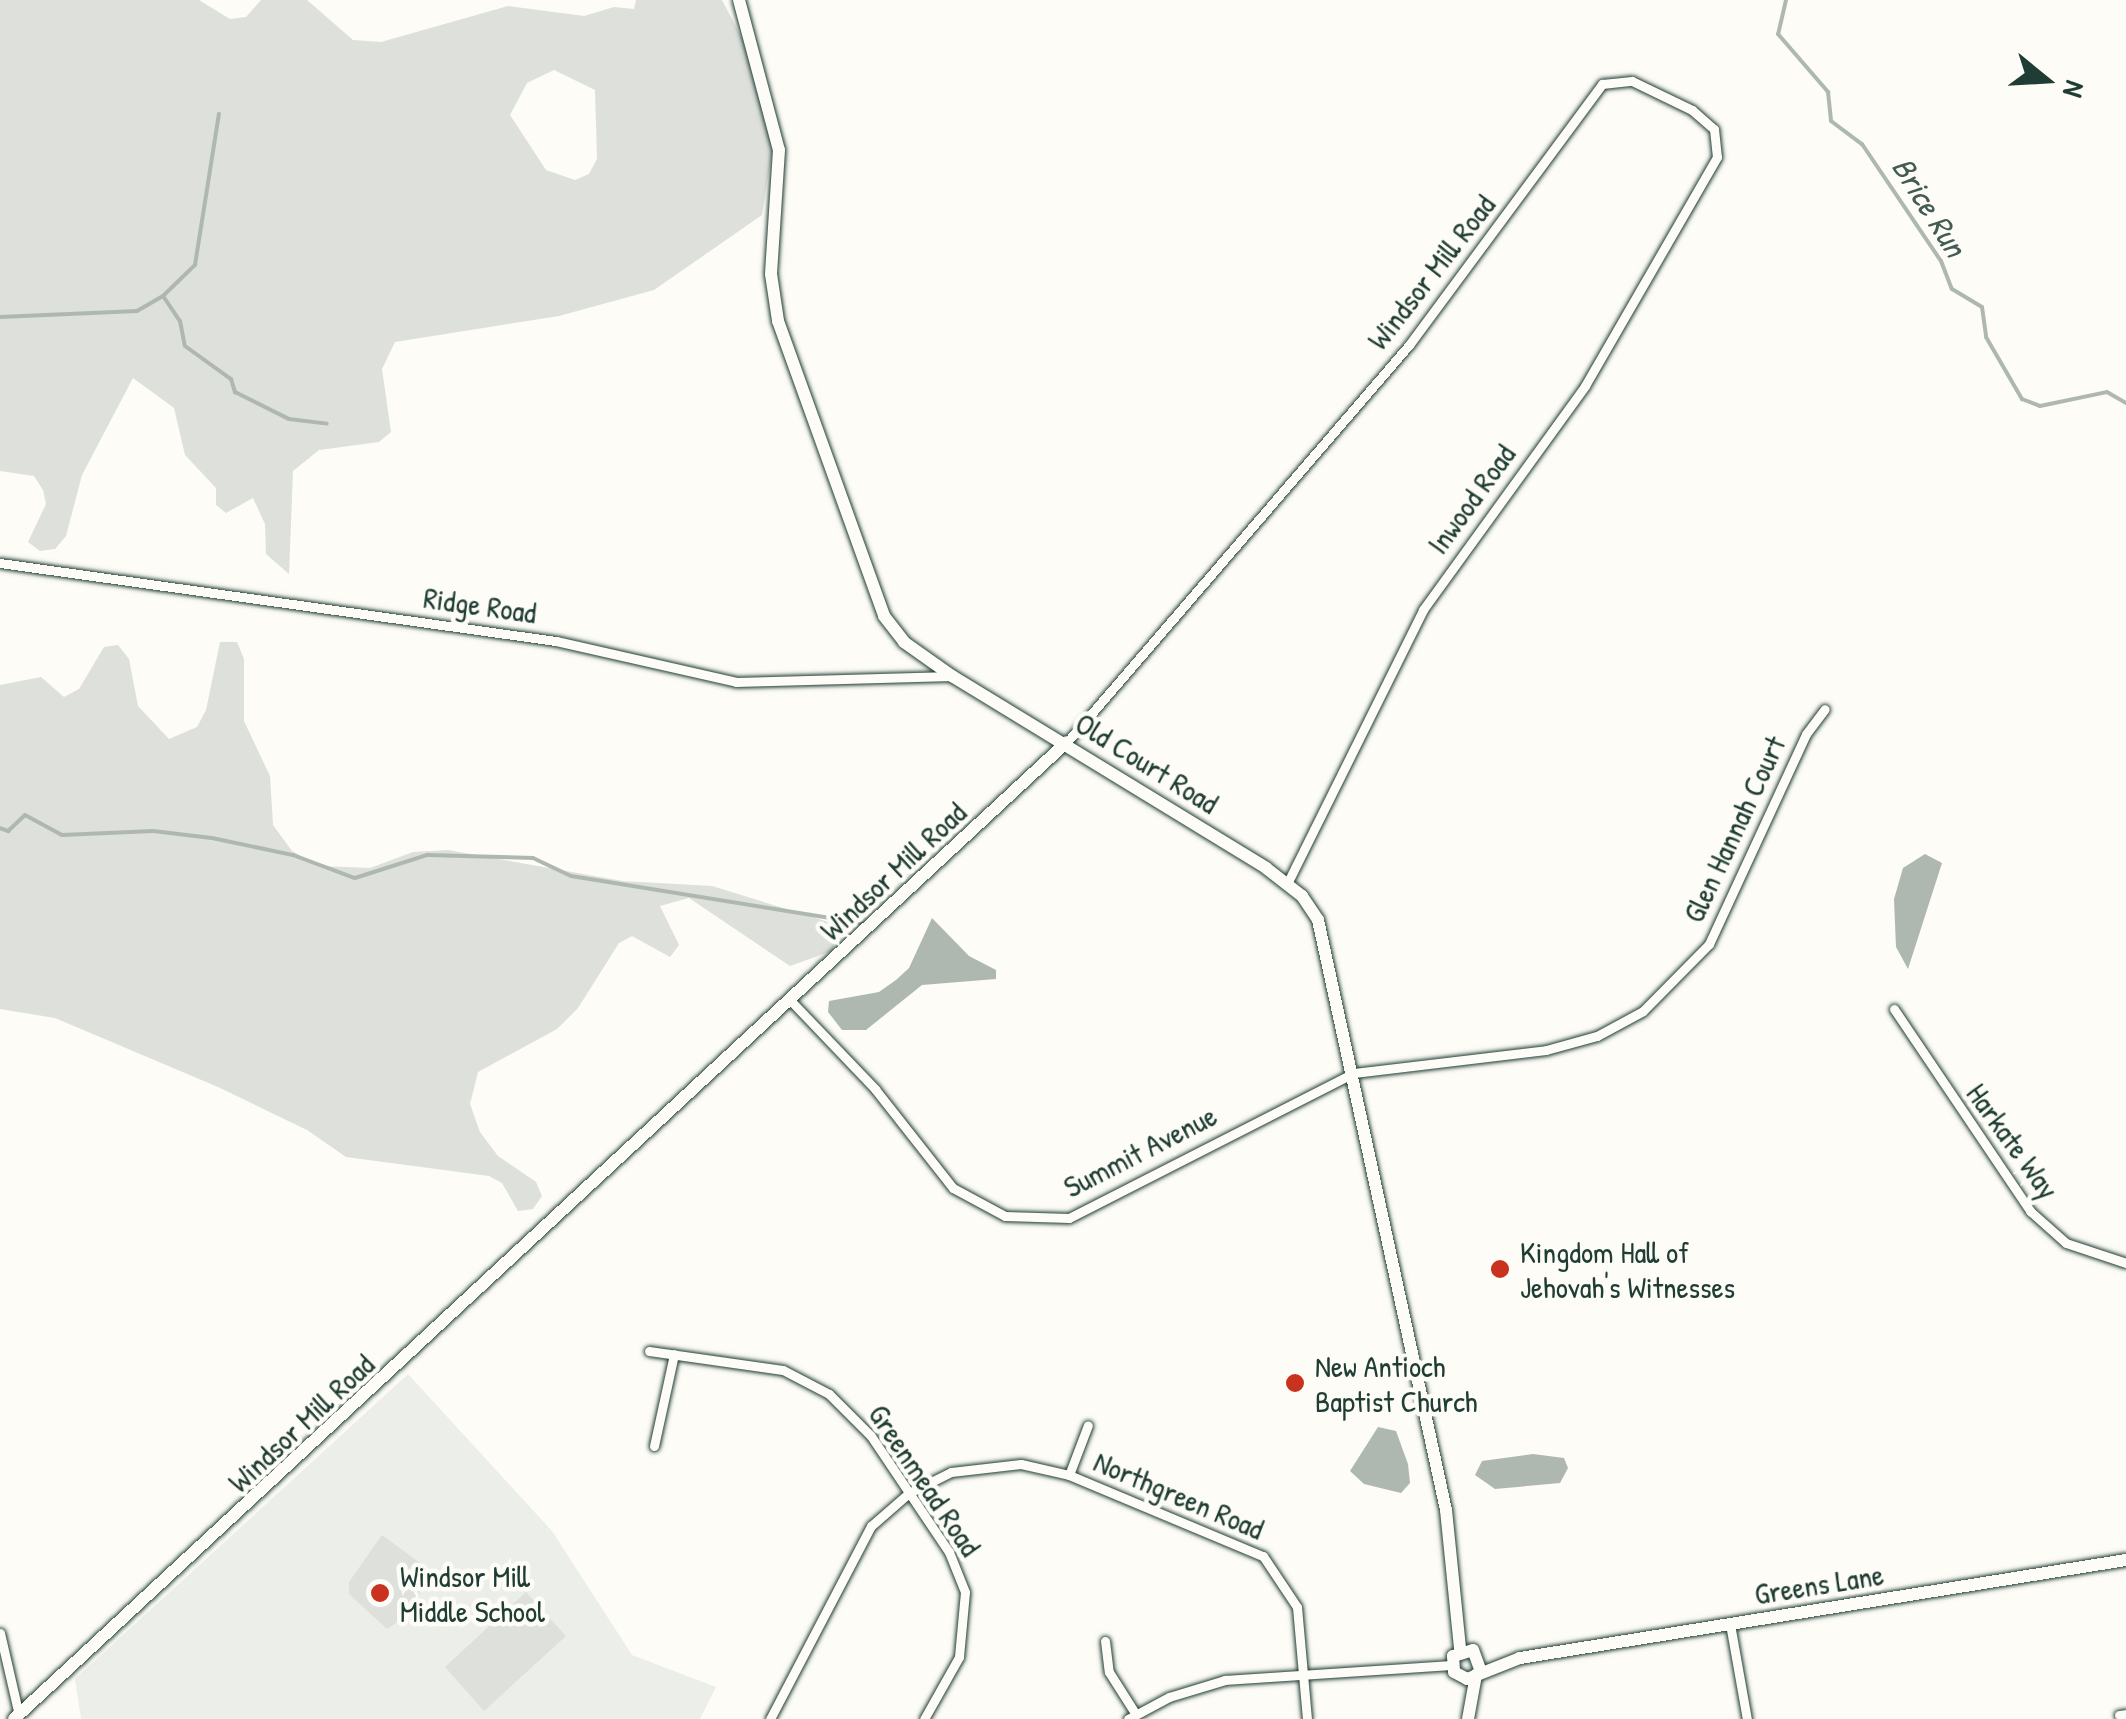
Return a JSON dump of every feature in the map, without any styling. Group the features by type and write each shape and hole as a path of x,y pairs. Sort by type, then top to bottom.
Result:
{"main road":[{"name":"Old Court Road","path":"739,0 779,150 770,274 786,350 876,601 904,642 952,676 1067,742 1287,884 1318,920 1446,1510 1460,1619 1472,1663 1468,1719"},
{"name":"Windsor Mill Road","path":"17,1717 1067,742"},
{"name":"Greens Lane","path":"1472,1663 2126,1560"},
{"path":"1451,1666 1472,1663"}],"street":[{"name":"Windsor Mill Road","path":"1067,742 1409,345 1602,84 1632,80 1692,110 1714,128 1717,157"},
{"name":"Inwood Road","path":"1287,884 1423,610 1585,386 1717,157"},
{"name":"Ridge Road","path":"0,562 556,642 736,682 952,676"},
{"name":"Glen Hannah Court","path":"1354,1073 1557,1048 1643,1011 1709,944 1806,734 1825,709"},
{"name":"Summit Avenue","path":"791,1001 858,1069 953,1188 986,1210 1026,1220 1088,1211 1354,1073"},
{"name":"Harkate Way","path":"1894,1009 2030,1210 2066,1243 2126,1263"},
{"name":"Greenmead Road","path":"649,1351 759,1364 805,1379 850,1411 958,1570 967,1618 959,1658 924,1719"},
{"path":"654,1446 674,1354"},
{"path":"1069,1476 1088,1425"},
{"name":"Northgreen Road","path":"770,1719 860,1542 909,1493 951,1472 994,1464 1041,1466 1263,1556 1298,1607 1307,1719"},
{"path":"1730,1624 1747,1719"},
{"path":"0,1633 17,1717"},
{"path":"1104,1640 1108,1672 1131,1716 1225,1680 1451,1666"}],"shaded area":[{"path":"0,0 199,0 230,19 246,17 261,0 307,0 353,40 381,42 508,6 584,16 614,7 634,9 636,0 722,0 760,72 772,152 762,215 654,290 559,316 395,342 382,369 391,432 379,442 319,450 293,471 289,574 266,554 265,524 253,498 226,513 216,505 216,488 185,455 174,408 133,378 82,475 66,536 55,549 40,551 28,542 46,504 34,476 0,471","holes":["554,70 595,90 597,159 589,174 575,180 546,170 510,115 527,83"]},
{"path":"220,642 237,642 244,659 244,721 270,776 273,825 292,851 319,866 370,868 413,852 448,850 623,881 712,886 832,923 838,937 832,951 790,966 689,898 660,906 679,945 670,957 632,936 619,943 578,1008 557,1029 478,1072 470,1104 480,1132 498,1156 536,1182 542,1196 533,1209 518,1211 502,1183 489,1176 346,1157 307,1130 218,1087 55,1018 0,1009 0,685 41,677 64,697 79,689 104,647 118,645 129,659 138,706 169,739 197,727 206,710"},
{"path":"1925,854 1942,863 1908,969 1896,947 1894,899 1903,868"},
{"path":"932,918 969,956 996,970 996,979 922,985 866,1030 842,1030 828,1012 829,1001 879,992 896,980 909,968"},
{"name":"Windsor Mill Middle School","path":"408,1374 552,1531 632,1655 716,1687 700,1719 81,1719 75,1679"},
{"path":"1378,1427 1396,1431 1408,1464 1410,1483 1401,1493 1364,1484 1350,1471"},
{"path":"1533,1454 1564,1458 1568,1468 1560,1483 1495,1489 1475,1475 1482,1461"},
{"path":"382,1535 427,1568 415,1610 387,1629 349,1594 349,1582"},
{"path":"526,1592 566,1636 484,1711 445,1667"}],"waterway":[{"name":"Brice Run","path":"1786,0 1778,34 1828,92 1831,121 1862,144 1941,261 1952,289 1982,307 1986,337 2022,399 2040,406 2107,392 2126,403"},
{"path":"0,317 137,311 163,296 195,265 219,114"},
{"path":"163,296 180,321 185,346 231,379 235,392 289,419 327,424"},
{"path":"0,828 8,831 25,815 62,835 153,831 212,838 293,855 355,878 427,855 533,858 571,876 861,923"}],"place":[{"name":"Kingdom Hall of Jehovah's Witnesses","path":"1500,1269"},
{"name":"New Antioch Baptist Church","path":"1295,1383"},
{"name":"Windsor Mill Middle School","path":"380,1593"}]}
